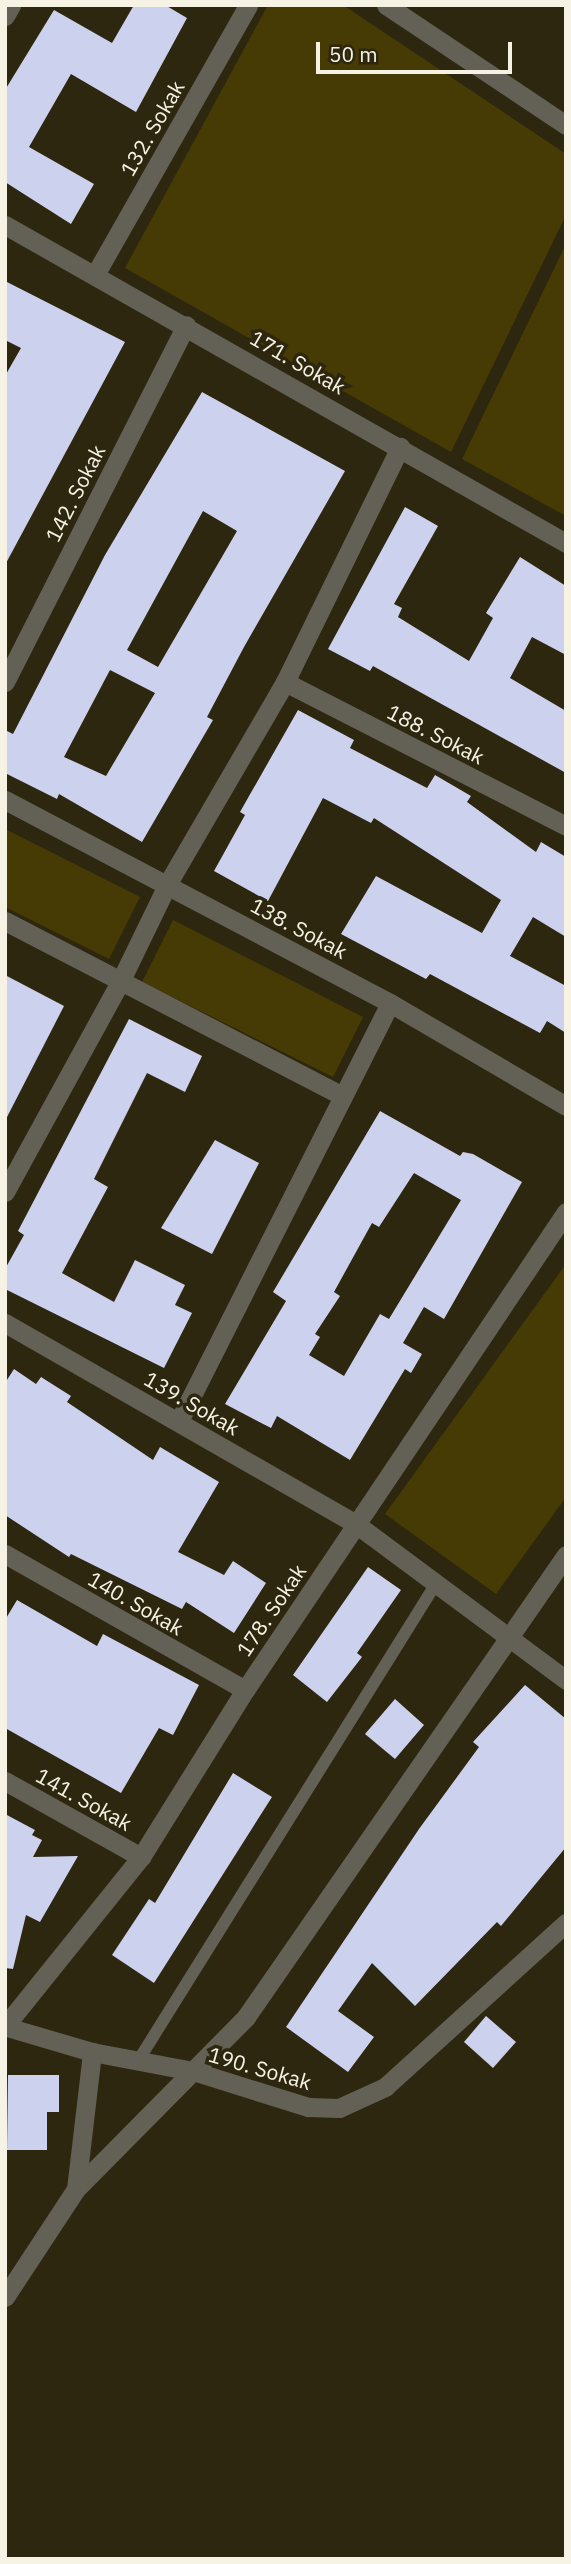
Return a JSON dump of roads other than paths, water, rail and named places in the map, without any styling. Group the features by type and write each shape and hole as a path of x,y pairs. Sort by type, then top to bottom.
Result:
{"street":[{"path":"5,16 11,5"},
{"name":"132. Sokak","path":"96,273 248,5"},
{"path":"386,5 566,125"},
{"name":"171. Sokak","path":"5,225 96,273 566,542"},
{"name":"142. Sokak","path":"5,682 186,325"},
{"path":"5,1192 120,982 168,883 285,682 400,447"},
{"name":"188. Sokak","path":"285,682 566,826"},
{"name":"138. Sokak","path":"5,800 168,883 390,1003 566,1106"},
{"path":"5,921 342,1096"},
{"path":"179,1422 390,1003"},
{"name":"178. Sokak","path":"6,2027 141,1857 245,1690 566,1212"},
{"name":"139. Sokak","path":"5,1323 356,1524 566,1680"},
{"name":"140. Sokak","path":"5,1554 245,1690"},
{"path":"5,2297 76,2189 246,2017 566,1555"},
{"name":"141. Sokak","path":"5,1781 141,1857"},
{"name":"190. Sokak","path":"6,2027 92,2052 193,2071 308,2107 357,2103 385,2087 566,1923"},
{"path":"76,2189 92,2052"}],"lane":[{"path":"138,2061 437,1582"}]}
